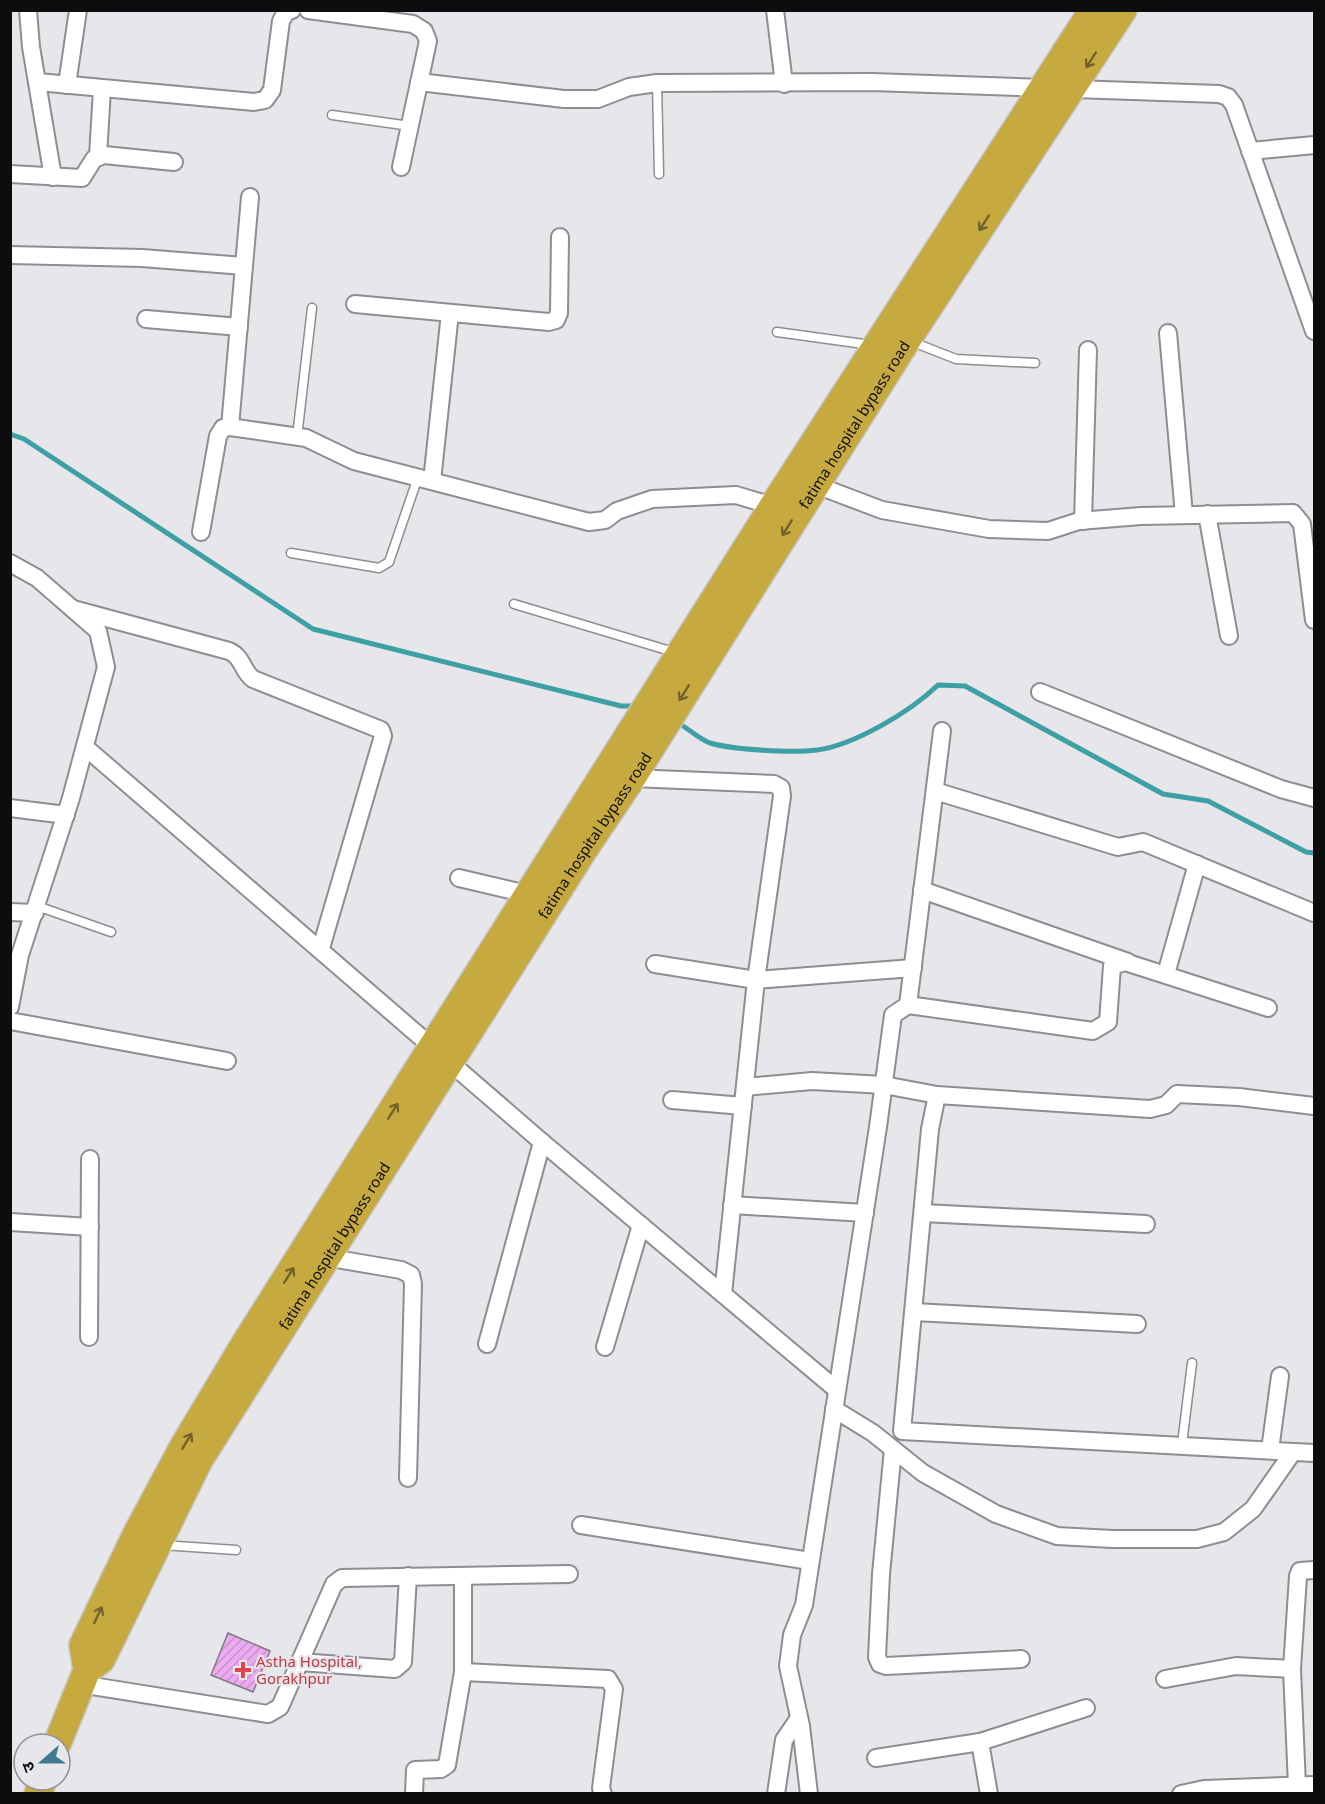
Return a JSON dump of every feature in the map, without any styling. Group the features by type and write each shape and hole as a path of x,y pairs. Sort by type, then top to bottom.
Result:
{"highway":[{"name":"fatima hospital bypass road","path":"62,1732 83,1677 101,1660 182,1449 240,1351 443,1054 527,894 632,778 804,480 876,346 1093,10"},
{"name":"fatima hospital bypass road","path":"147,1540 325,1257 443,1054 573,844 680,654 773,506 804,480 907,340 1122,10"}],"street":[{"path":"28,10 53,177"},
{"path":"67,85 78,10"},
{"path":"38,82 254,102 265,100 272,90 281,21 286,12 292,10"},
{"path":"308,10 413,24 424,31 428,41 401,167"},
{"path":"776,10 784,84"},
{"path":"419,82 586,99 608,97 629,87 657,83 872,82 1071,91 1219,94 1228,97 1234,105 1314,331"},
{"path":"10,174 82,178 98,156 102,89"},
{"path":"1250,151 1314,145"},
{"path":"98,156 174,162"},
{"path":"231,427 250,197"},
{"path":"355,304 549,322 556,320 559,313 560,237"},
{"path":"10,255 142,258 244,266"},
{"path":"425,479 450,313"},
{"path":"146,320 239,327"},
{"path":"1168,333 1184,515"},
{"path":"1083,521 1088,350"},
{"path":"201,532 218,436 223,429 231,427 297,436 316,441 354,461 589,522 605,520 617,511 652,500 736,495 773,506"},
{"path":"804,480 882,510 989,529 1048,531 1083,521 1206,514 1293,513 1302,524 1314,620"},
{"path":"1206,514 1228,636"},
{"path":"10,562 37,578 99,631 106,667 66,815 20,955 10,1007"},
{"path":"73,609 229,651 240,658 245,671 253,679 381,730 383,736 321,948"},
{"path":"1040,692 1281,789 1314,798"},
{"path":"908,1005 942,731"},
{"path":"85,747 321,948 542,1142 837,1390"},
{"path":"632,778 774,784 781,788 782,796 756,980 723,1294"},
{"path":"934,791 1118,847 1143,842 1314,912"},
{"path":"10,808 66,815"},
{"path":"1166,975 1197,864"},
{"path":"459,878 527,894"},
{"path":"922,890 1268,1008"},
{"path":"10,912 36,910"},
{"path":"809,1794 799,1718 788,1666 792,1635 804,1605 865,1213 892,1015 908,1005 1093,1031 1108,1022 1112,966 1125,962 1134,964"},
{"path":"655,964 756,980 913,968"},
{"path":"10,1021 227,1061"},
{"path":"745,1087 812,1081 884,1085 937,1095 1150,1109 1166,1105 1177,1094 1239,1096 1314,1106"},
{"path":"937,1095 930,1128 902,1431 881,1574 877,1657 880,1664 886,1666 1022,1659"},
{"path":"672,1100 743,1106"},
{"path":"487,1344 542,1142"},
{"path":"89,1337 90,1159"},
{"path":"732,1205 865,1213"},
{"path":"923,1213 1146,1224"},
{"path":"10,1222 90,1227"},
{"path":"605,1347 641,1225"},
{"path":"325,1257 401,1270 411,1275 413,1284 408,1478"},
{"path":"914,1312 1137,1324"},
{"path":"1270,1450 1280,1376"},
{"path":"834,1409 873,1433 933,1479 996,1514 1057,1536 1197,1539 1224,1533 1253,1509 1293,1452"},
{"path":"902,1431 1182,1444 1314,1453"},
{"path":"581,1525 810,1561"},
{"path":"1297,1786 1292,1669 1298,1576 1300,1571 1314,1569"},
{"path":"83,1677 268,1714 280,1707 337,1580 408,1576 569,1574"},
{"path":"414,1794 415,1770 441,1769 447,1765 463,1672 463,1575"},
{"path":"300,1662 395,1669 400,1667 404,1662 408,1576"},
{"path":"1165,1679 1236,1666 1292,1669"},
{"path":"463,1672 608,1679 613,1683 603,1794"},
{"path":"876,1758 980,1742 1086,1708"},
{"path":"776,1794 783,1745 799,1718"},
{"path":"980,1742 989,1794"},
{"path":"1181,1794 1204,1789 1314,1785"}],"lane":[{"path":"657,83 659,174"},
{"path":"332,116 410,126"},
{"path":"297,436 312,308"},
{"path":"777,332 876,346"},
{"path":"907,340 948,357 1035,363"},
{"path":"291,552 379,568 385,567 425,479"},
{"path":"514,604 680,654"},
{"path":"36,910 111,932"},
{"path":"1182,1444 1192,1363"},
{"path":"147,1540 236,1550"}],"building":[{"path":"228,1633 270,1651 253,1692 211,1675"}],"waterway":[{"path":"10,434 24,439 313,629 621,706 636,706"},
{"path":"683,726 707,742 720,745 763,750 817,750 848,741 882,725 898,716 938,685 965,686 1163,794 1208,801 1306,852 1314,853"}],"place":[{"name":"Astha Hospital, Gorakhpur","path":"243,1670"}]}
